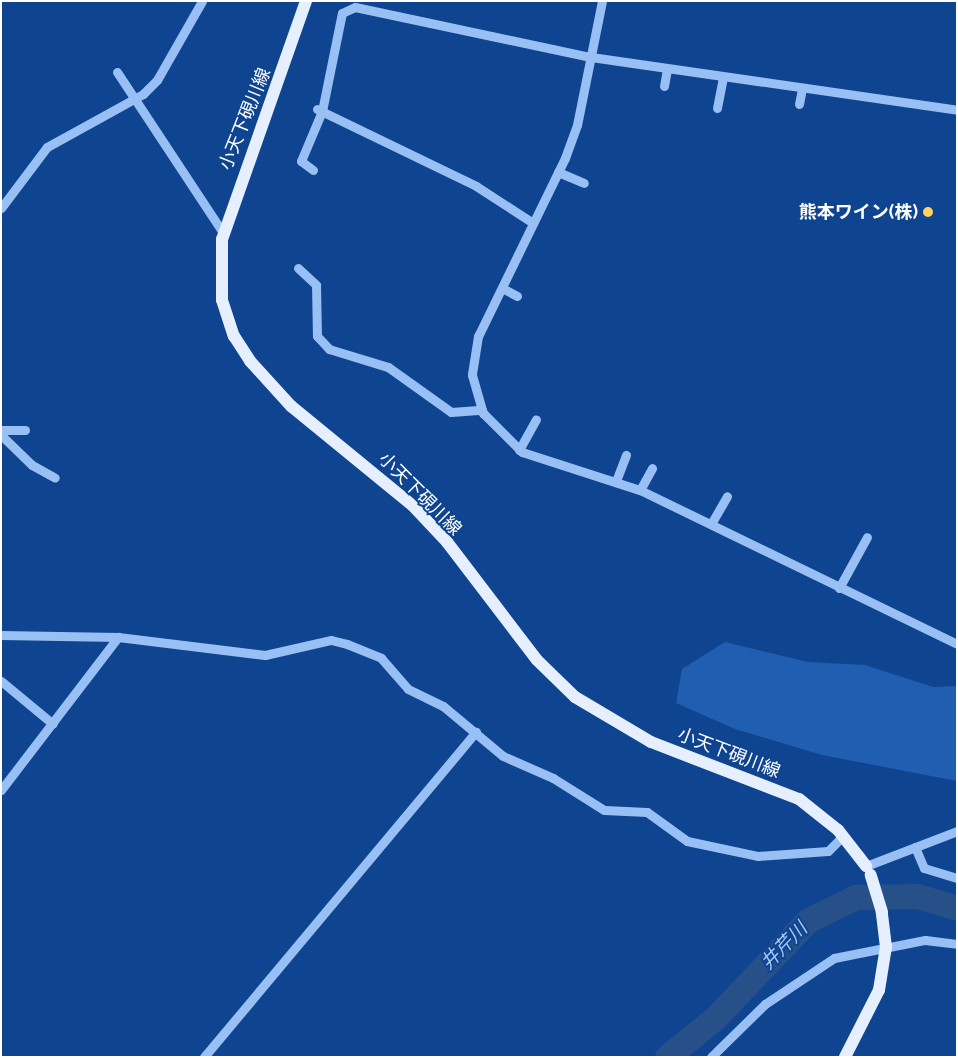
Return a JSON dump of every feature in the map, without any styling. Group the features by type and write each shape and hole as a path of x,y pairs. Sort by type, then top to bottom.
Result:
{"main road":[{"name":"小天下硯川線","path":"306,1 223,233 218,265 222,300 234,336 250,361 291,406 413,506 447,542 543,666 609,721 651,742 799,800 843,836 870,876 886,943 879,990 845,1057"}],"street":[{"path":"1,208 47,147 132,100 157,80 202,1"},
{"path":"602,1 577,125 558,172 502,288 472,358 475,393 482,410 495,429 519,450 640,490 957,644"},
{"path":"313,170 301,161 336,57 339,23 342,13 355,7 591,57 723,78 957,110"},
{"path":"664,86 666,69"},
{"path":"117,72 132,100 223,233"},
{"path":"717,108 723,78"},
{"path":"799,104 802,89"},
{"path":"319,110 476,186 533,223"},
{"path":"558,172 584,183"},
{"path":"298,268 316,285 317,336 329,349 388,367 450,412 482,410"},
{"path":"502,288 517,296"},
{"path":"519,450 536,419"},
{"path":"1,430 25,430"},
{"path":"1,435 32,465 56,478"},
{"path":"616,481 626,455"},
{"path":"640,490 652,468"},
{"path":"711,524 727,496"},
{"path":"840,588 867,537"},
{"path":"1,635 118,637 266,655 331,640 347,644 380,658 408,690 443,706 502,756 553,778 604,810 647,812 687,841 708,849 758,856 828,851 843,836"},
{"path":"2,788 118,637"},
{"path":"1,681 53,724"},
{"path":"204,1057 476,732"},
{"path":"870,876 915,847 957,831"},
{"path":"915,847 924,868 957,878"},
{"path":"710,1057 800,976 834,958 886,943 925,940 957,944"}],"shaded area":[{"path":"725,642 808,662 865,665 933,687 957,686 957,781 822,755 735,729 676,703 682,669"}],"waterway":[{"name":"井芹川","path":"667,1057 715,1018 807,921 856,897 917,896 957,908"}],"place":[{"name":"熊本ワイン(株)","path":"928,212"}]}
